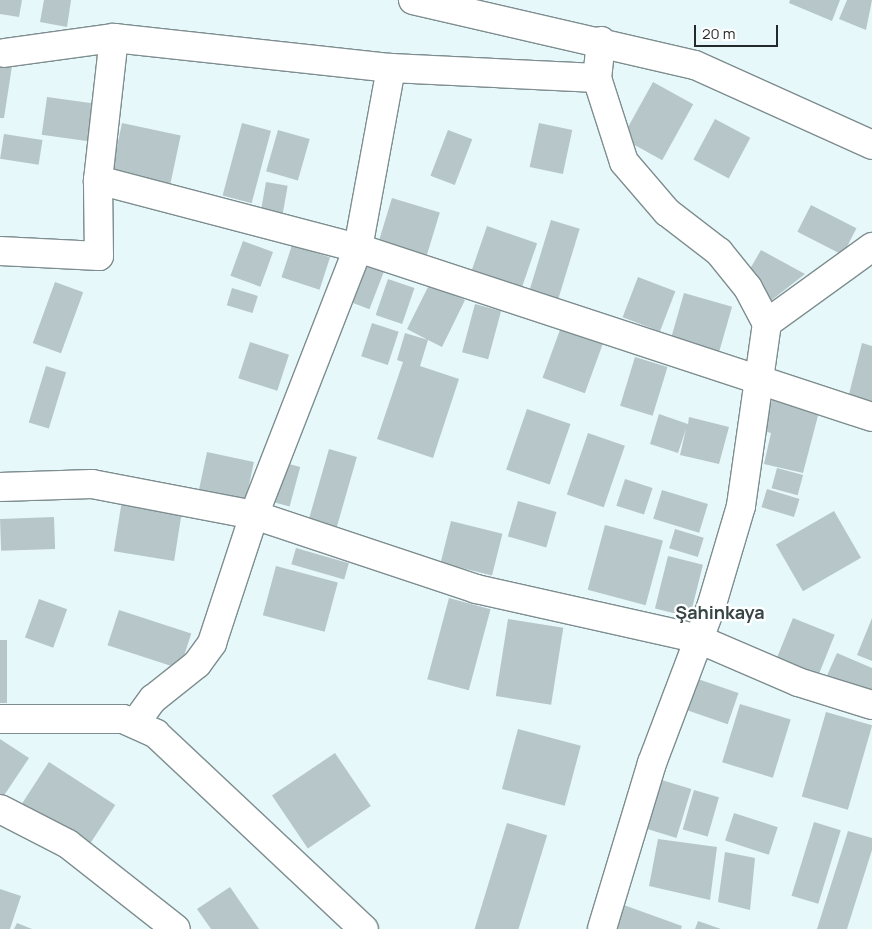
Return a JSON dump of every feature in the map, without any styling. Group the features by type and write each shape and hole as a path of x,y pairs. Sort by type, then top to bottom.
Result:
{"street":[{"path":"413,0 465,6 695,65 872,145"},
{"path":"4,53 114,38 391,68 597,78"},
{"path":"0,251 100,256 98,180 114,38"},
{"path":"600,42 597,78 624,162 644,191 719,252 748,288 767,323 741,506 711,607 696,638 652,762 602,929"},
{"path":"136,722 153,699 197,664 212,643 254,515 358,248 391,68"},
{"path":"98,180 358,248 760,378 872,417"},
{"path":"767,323 872,247"},
{"path":"0,487 92,484 254,515 476,589 696,638 798,682 872,705"},
{"path":"0,719 136,722 156,734 364,929"},
{"path":"0,809 68,844 176,929"}],"building":[{"path":"0,0 22,0 19,17 0,14"},
{"path":"44,0 71,0 67,27 40,22"},
{"path":"790,0 840,0 832,21 789,3"},
{"path":"847,0 872,0 866,30 839,19"},
{"path":"0,64 12,66 4,118 0,118"},
{"path":"653,82 693,104 662,160 622,138"},
{"path":"47,97 96,104 90,141 42,135"},
{"path":"715,119 750,138 729,178 693,160"},
{"path":"122,123 181,135 170,187 111,175"},
{"path":"242,123 271,131 252,203 223,195"},
{"path":"539,123 572,130 563,174 530,167"},
{"path":"278,130 310,139 298,180 266,171"},
{"path":"448,130 472,139 455,185 430,176"},
{"path":"4,134 43,140 39,165 0,159"},
{"path":"266,182 288,186 283,213 261,210"},
{"path":"392,198 440,213 425,259 378,245"},
{"path":"811,205 856,228 843,255 797,232"},
{"path":"551,220 580,229 557,302 528,294"},
{"path":"487,226 537,243 521,291 471,273"},
{"path":"243,241 273,252 260,287 230,276"},
{"path":"292,245 330,257 320,290 281,277"},
{"path":"761,250 805,274 768,303 747,274"},
{"path":"358,261 384,271 369,309 343,299"},
{"path":"638,277 675,291 660,331 623,317"},
{"path":"388,279 414,288 402,324 376,315"},
{"path":"55,282 83,292 61,353 33,343"},
{"path":"430,283 465,300 442,347 407,329"},
{"path":"232,288 258,296 253,313 227,305"},
{"path":"684,293 732,307 717,358 669,344"},
{"path":"475,304 501,311 488,359 462,352"},
{"path":"372,323 399,332 388,365 361,356"},
{"path":"561,327 603,342 585,393 543,378"},
{"path":"405,333 428,340 420,366 459,379 433,458 377,439 403,362 397,360"},
{"path":"250,342 289,355 277,391 238,378"},
{"path":"862,343 872,346 872,404 848,398"},
{"path":"635,357 668,367 653,416 620,406"},
{"path":"46,366 66,372 49,429 29,422"},
{"path":"773,395 820,408 803,473 764,464 771,433 764,431"},
{"path":"527,409 570,424 550,484 506,470"},
{"path":"659,414 688,424 689,417 729,427 719,464 680,455 686,429 678,453 650,444"},
{"path":"588,433 625,446 604,507 567,494"},
{"path":"329,449 357,457 336,531 308,523"},
{"path":"207,452 254,462 245,503 198,493"},
{"path":"278,461 300,467 290,507 267,501"},
{"path":"777,468 803,475 798,495 772,488"},
{"path":"625,479 653,488 644,515 616,506"},
{"path":"767,489 800,499 794,517 761,507"},
{"path":"662,490 708,504 699,533 653,519"},
{"path":"122,500 182,510 174,561 114,551"},
{"path":"518,501 556,512 546,548 508,537"},
{"path":"834,511 861,558 803,591 776,544"},
{"path":"54,517 55,549 1,551 0,519"},
{"path":"451,521 502,534 492,576 441,563"},
{"path":"605,525 663,541 646,605 588,590"},
{"path":"675,529 704,538 698,557 669,548"},
{"path":"296,548 349,563 344,580 291,564"},
{"path":"668,556 703,565 690,617 655,608"},
{"path":"276,566 338,583 325,632 263,615"},
{"path":"449,598 491,609 469,690 427,679"},
{"path":"39,599 67,609 53,648 25,638"},
{"path":"119,610 191,633 180,669 108,645"},
{"path":"793,618 835,635 817,679 775,663"},
{"path":"872,618 872,661 857,655"},
{"path":"508,619 563,628 551,705 496,696"},
{"path":"0,640 7,640 7,703 0,703"},
{"path":"837,653 872,668 872,700 825,680"},
{"path":"695,678 738,693 728,724 684,709"},
{"path":"740,704 791,719 773,778 722,762"},
{"path":"826,712 872,725 848,810 802,797"},
{"path":"518,729 581,746 565,806 502,789"},
{"path":"0,739 29,758 3,797 0,795"},
{"path":"335,753 371,806 308,849 272,795"},
{"path":"49,762 115,805 86,849 20,806"},
{"path":"655,778 691,789 676,838 640,827"},
{"path":"694,790 719,797 708,837 683,829"},
{"path":"734,813 778,827 769,855 725,841"},
{"path":"814,822 841,830 818,904 791,896"},
{"path":"507,823 547,835 519,929 475,929"},
{"path":"848,831 872,838 872,850 847,929 817,929"},
{"path":"658,839 717,847 710,900 649,886"},
{"path":"725,852 755,858 750,910 718,902"},
{"path":"230,887 259,929 211,929 197,909"},
{"path":"0,889 21,896 10,929 0,929"},
{"path":"621,904 682,926 681,929 612,929"},
{"path":"698,921 721,929 695,929"},
{"path":"17,923 32,929 14,929"}],"district":[{"name":"Şahinkaya","path":"720,612"}]}
